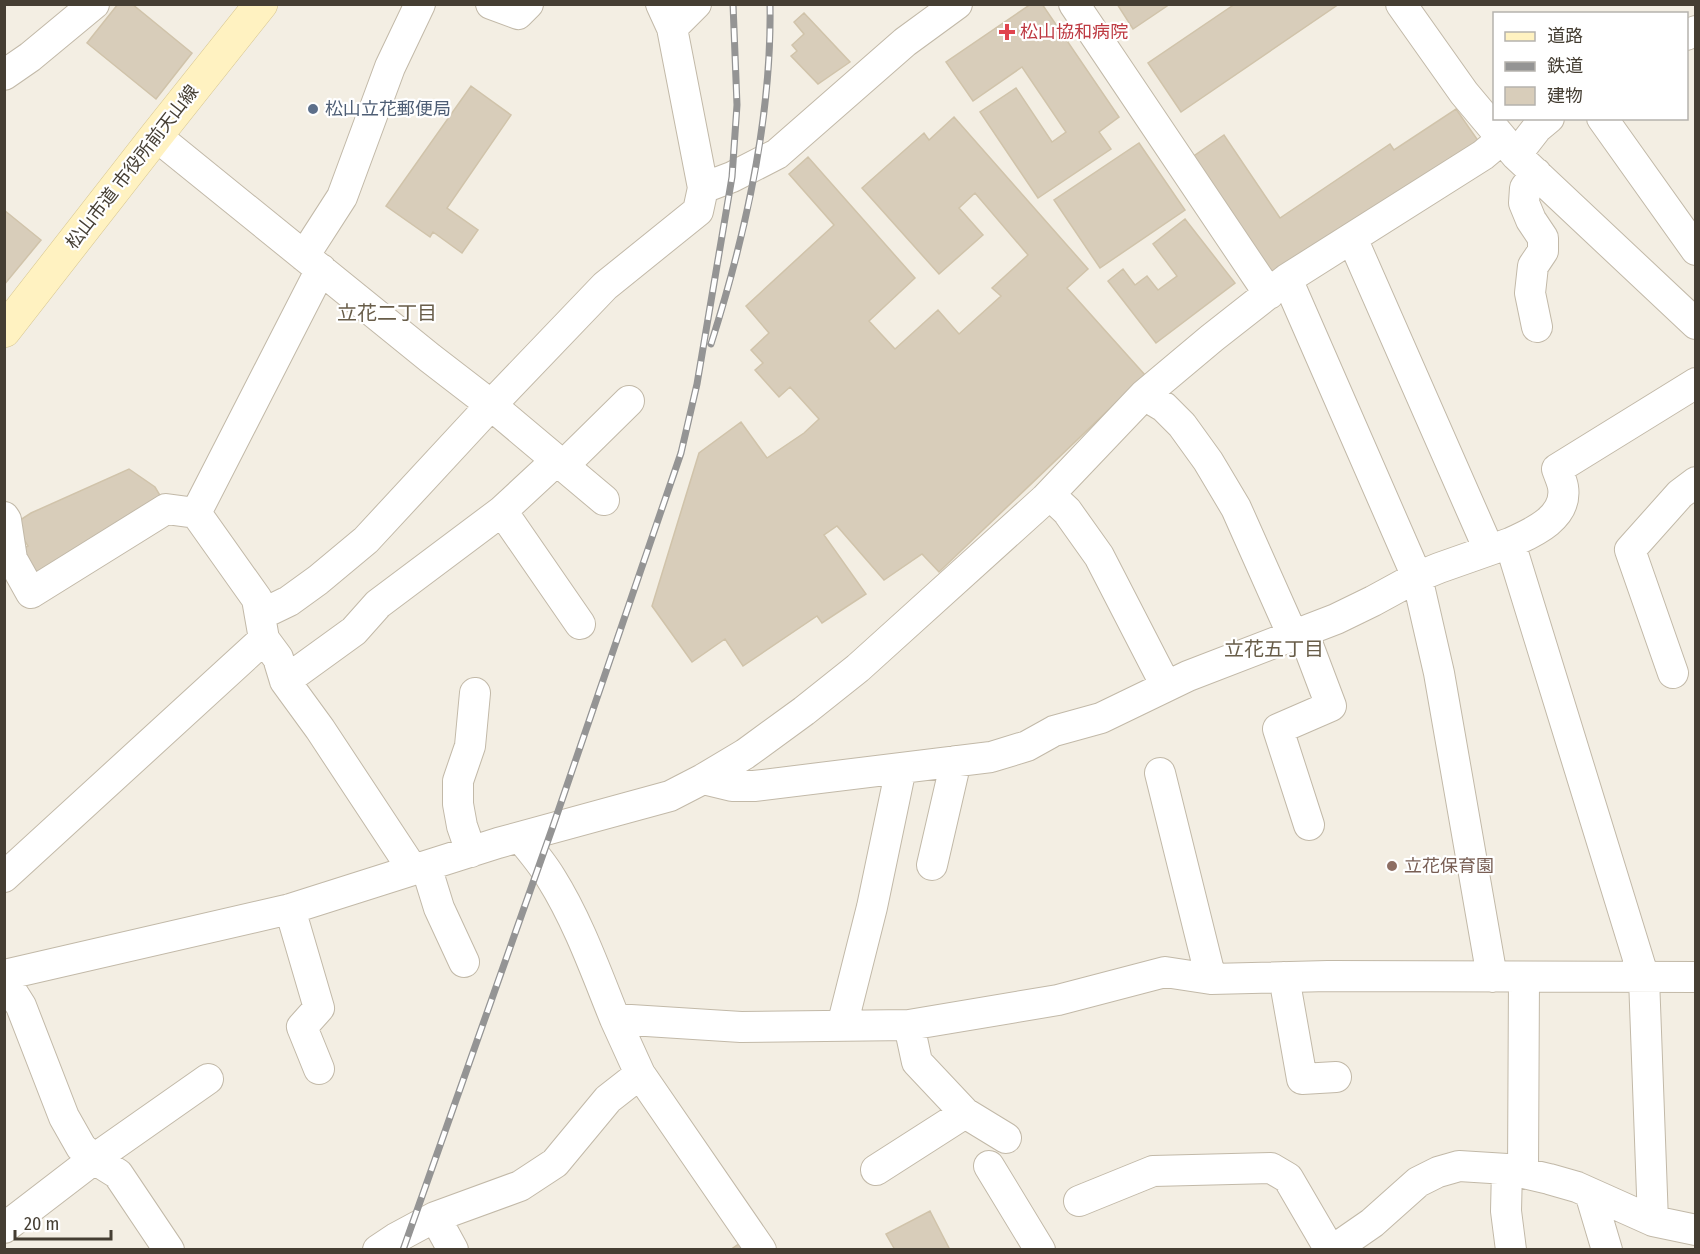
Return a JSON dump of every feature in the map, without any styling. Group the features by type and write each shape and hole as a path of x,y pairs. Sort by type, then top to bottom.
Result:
{"street":[{"path":"4,75 30,57 94,4"},
{"name":"松山市道 市役所前天山線","path":"4,331 261,4"},
{"path":"196,513 342,197 390,67 420,4"},
{"path":"491,4 518,14 528,4"},
{"path":"4,877 289,601 366,540 605,286 698,211 703,188 666,16 696,4"},
{"path":"703,188 732,177 777,154 905,42 957,4"},
{"path":"1074,4 1278,287 1417,577 1439,673 1492,977"},
{"path":"1401,4 1464,93 1518,155 1695,324"},
{"path":"1537,327 1530,293 1533,266 1543,251 1543,238 1530,220 1524,203 1525,188 1518,155 1537,128 1547,120"},
{"path":"1603,120 1695,250"},
{"path":"156,136 491,405 604,500"},
{"path":"170,1250 118,1174 94,1159 81,1147 64,1117 21,1006 4,977 290,909 520,837 670,796 703,779 745,754 858,668 1050,495 1144,395 1278,287 1483,155 1518,155"},
{"path":"1352,238 1500,547 1644,978 1653,1221"},
{"path":"703,779 732,786 754,786 991,757 1027,746 1054,731 1101,718 1188,676 1298,634 1373,601 1417,577 1500,547 1537,530 1556,515 1561,504 1564,489 1557,469 1695,383"},
{"path":"1144,395 1164,407 1182,425 1208,461 1236,508 1331,706 1278,729 1309,825"},
{"path":"285,681 354,631 378,604 502,511 629,401"},
{"path":"1673,673 1630,550 1680,494 1695,482"},
{"path":"1050,495 1067,510 1099,556 1166,686"},
{"path":"4,517 12,559 31,593 166,509 196,513 257,600 262,627 278,658 285,681 420,868 464,962"},
{"path":"502,511 580,624"},
{"path":"471,852 458,804 458,781 470,746 475,693"},
{"path":"932,865 956,761"},
{"path":"842,1026 872,907 901,768"},
{"path":"1160,773 1211,979"},
{"path":"520,837 541,862 562,898 587,949 640,1074 761,1250"},
{"path":"290,909 319,1008 302,1027 319,1069"},
{"path":"615,1019 741,1027 909,1025 1058,1000 1165,972 1211,979 1695,977"},
{"path":"1284,977 1302,1079 1336,1077"},
{"path":"1511,1250 1506,1211 1515,1171 1524,977"},
{"path":"909,1025 917,1062 965,1113 1006,1138"},
{"path":"378,1250 435,1217 520,1186 555,1163 608,1099 640,1074"},
{"path":"4,1228 94,1159 208,1079"},
{"path":"876,1170 965,1113"},
{"path":"989,1166 1040,1250"},
{"path":"1079,1201 1153,1171 1271,1167 1288,1178 1331,1250 1372,1223 1418,1182 1438,1172 1459,1166 1515,1171 1549,1179 1590,1193 1653,1221 1695,1230"},
{"path":"1590,1193 1607,1250"},
{"path":"435,1217 453,1250"}],"building":[{"path":"118,4 132,4 192,53 156,99 87,43"},
{"path":"1031,4 1042,4 1119,117 1099,132 1111,149 1038,198 980,112 1016,88 1052,142 1066,132 1022,67 973,101 946,62"},
{"path":"1117,4 1170,4 1133,29"},
{"path":"1235,4 1339,4 1181,112 1148,63"},
{"path":"804,13 850,62 818,84 791,56 797,51 792,45 804,34 794,22"},
{"path":"471,86 511,115 447,208 478,230 462,253 433,232 430,237 386,206"},
{"path":"1456,109 1479,142 1269,282 1188,160 1224,135 1280,218 1390,144 1394,150"},
{"path":"954,117 1088,269 1067,288 1145,375 939,572 922,554 884,580 837,526 824,535 866,594 822,623 817,616 743,666 725,639 692,662 652,606 699,453 741,422 767,458 804,433 819,419 790,387 779,397 755,370 763,363 751,350 769,333 746,306 834,225 789,174 808,157 915,278 869,321 895,349 938,310 959,334 1001,296 992,288 1028,255 975,193 959,208 983,235 939,274 862,188 924,133 929,140"},
{"path":"1139,143 1185,210 1100,268 1054,200"},
{"path":"4,210 41,240 4,285"},
{"path":"1185,219 1235,283 1156,343 1108,281 1123,269 1135,285 1147,276 1158,290 1177,276 1153,244"},
{"path":"129,469 155,487 164,502 38,580 21,550 28,546 14,524 31,513"},
{"path":"930,1211 950,1250 895,1250 886,1234"},
{"path":"746,1239 753,1250 730,1250"}],"railway":[{"path":"403,1250 552,829 681,453 697,384 732,177 737,105 733,4"},
{"path":"711,344 735,262 754,177 766,90 770,4"}],"place":[{"name":"松山協和病院","path":"1007,32"},
{"name":"松山立花郵便局","path":"313,109"},
{"name":"立花保育園","path":"1392,866"}],"district":[{"name":"立花二丁目","path":"387,313"},
{"name":"立花五丁目","path":"1274,649"}]}
